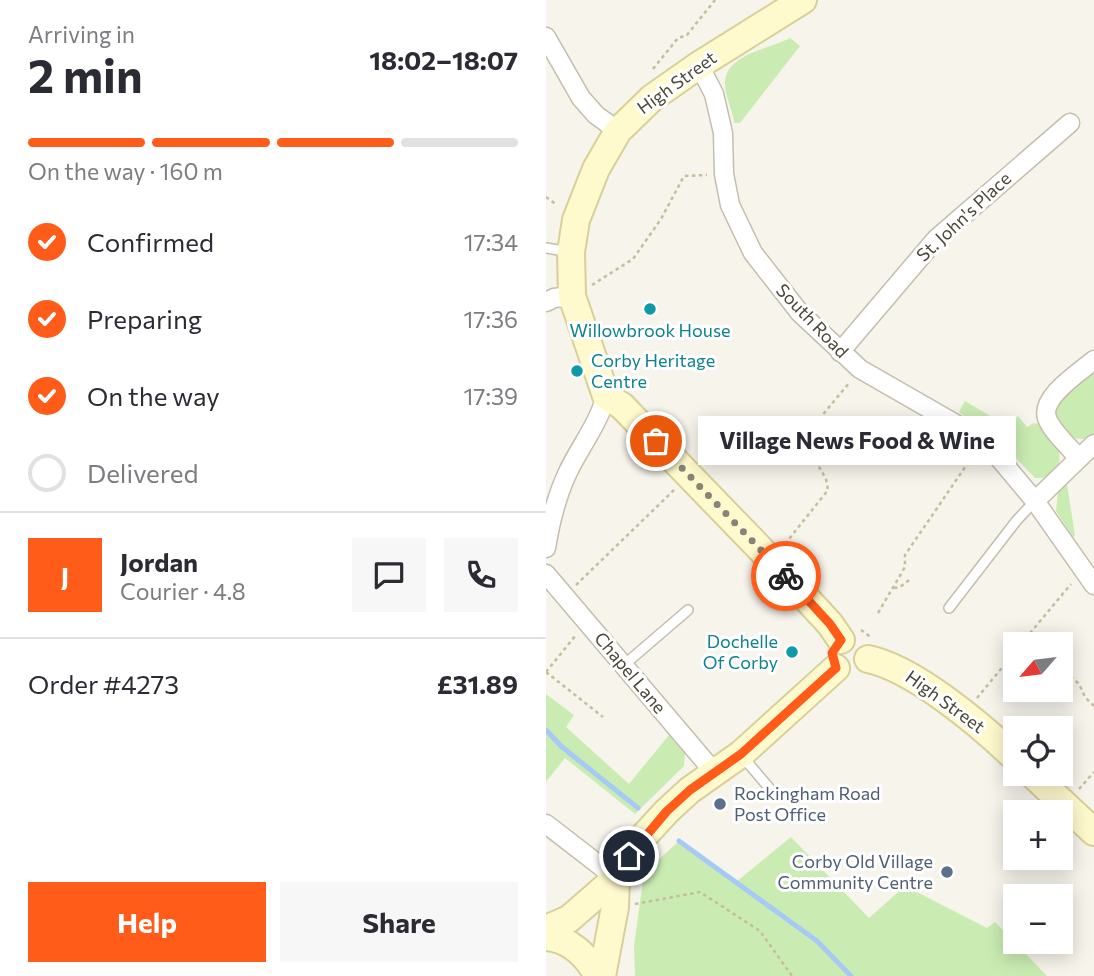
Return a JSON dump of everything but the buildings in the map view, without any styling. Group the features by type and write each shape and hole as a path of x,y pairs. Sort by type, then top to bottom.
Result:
{"main road":[{"name":"High Street","path":"606,396 584,336 559,250 576,220 596,169 618,131 652,98 803,0"},
{"path":"606,396 622,406 830,624 852,636 866,647 868,659 862,669 846,674 836,668 832,653 852,636"},
{"name":"High Street","path":"868,659 898,668 985,730 1003,747"},
{"path":"546,929 569,919 616,878 644,836 667,811 690,790 741,754 836,668"},
{"path":"1045,786 1094,832"},
{"path":"600,976 615,907 616,878"},
{"path":"546,937 574,947 591,962 600,976"}],"street":[{"path":"546,37 582,98 596,115 618,131"},
{"name":"South Road","path":"699,65 714,94 723,133 724,174 730,205 753,253 800,313 860,369 968,431 1014,474 1088,578"},
{"name":"St. John's Place","path":"840,352 936,239 1070,122"},
{"path":"546,302 572,296"},
{"path":"1078,458 1052,426 1046,410 1049,400 1057,391 1094,360"},
{"path":"546,548 559,493 601,413 606,396"},
{"path":"1035,500 1094,444"},
{"name":"Chapel Lane","path":"546,574 714,772"},
{"path":"546,824 616,878"}],"lane":[{"path":"949,608 1035,500"},
{"path":"624,665 688,610"},
{"path":"741,754 777,797"}],"path":[{"path":"647,76 678,38 687,35 715,0"},
{"path":"572,296 633,259 661,219 684,176 724,174"},
{"path":"771,560 828,490 826,479 810,451 809,436 815,424 860,369"},
{"path":"878,613 905,567 905,555 982,443"},
{"path":"564,595 690,476"},
{"path":"1033,632 1088,578"},
{"path":"894,588 909,580"},
{"path":"587,622 546,672 603,717"},
{"path":"852,636 869,626"},
{"path":"963,714 1003,666"},
{"path":"1073,679 1094,706"},
{"path":"1074,794 1094,772"},
{"path":"615,907 700,892 760,931 792,976"}],"green space":[{"path":"790,38 800,46 740,123 734,123 725,84 732,66 750,54"},
{"path":"1094,370 1094,435 1077,439 1059,426 1055,412 1068,390"},
{"path":"965,401 1004,422 990,434 959,412"},
{"path":"1018,416 1027,427 1034,423 1043,427 1056,443 1059,463 1055,471 1048,476 1035,478 994,436"},
{"path":"1067,484 1073,537 1056,511 1058,492"},
{"path":"546,694 574,715 566,727 629,784 669,735 685,753 684,766 635,814 565,758 546,782"},
{"path":"791,837 869,918 905,886 987,928 995,922 1003,930 1003,954 1026,954 1047,976 635,976 634,946 644,873 679,841 736,882"}],"waterway":[{"path":"546,730 562,747 638,808"},
{"path":"679,841 817,941 851,976"}],"way so far":[{"path":"656,441 786,576"}],"place":[{"name":"Willowbrook House","path":"650,309"},
{"name":"Corby Heritage Centre","path":"577,371"},
{"name":"Village News Food & Wine","path":"656,441"},
{"name":"Dochelle Of Corby","path":"792,652"},
{"name":"Rockingham Road Post Office","path":"720,804"},
{"name":"Corby Old Village Community Centre","path":"947,872"}],"route":[{"path":"629,856 667,811 690,790 741,754 836,668 832,653 836,643 841,640 786,576"}]}
